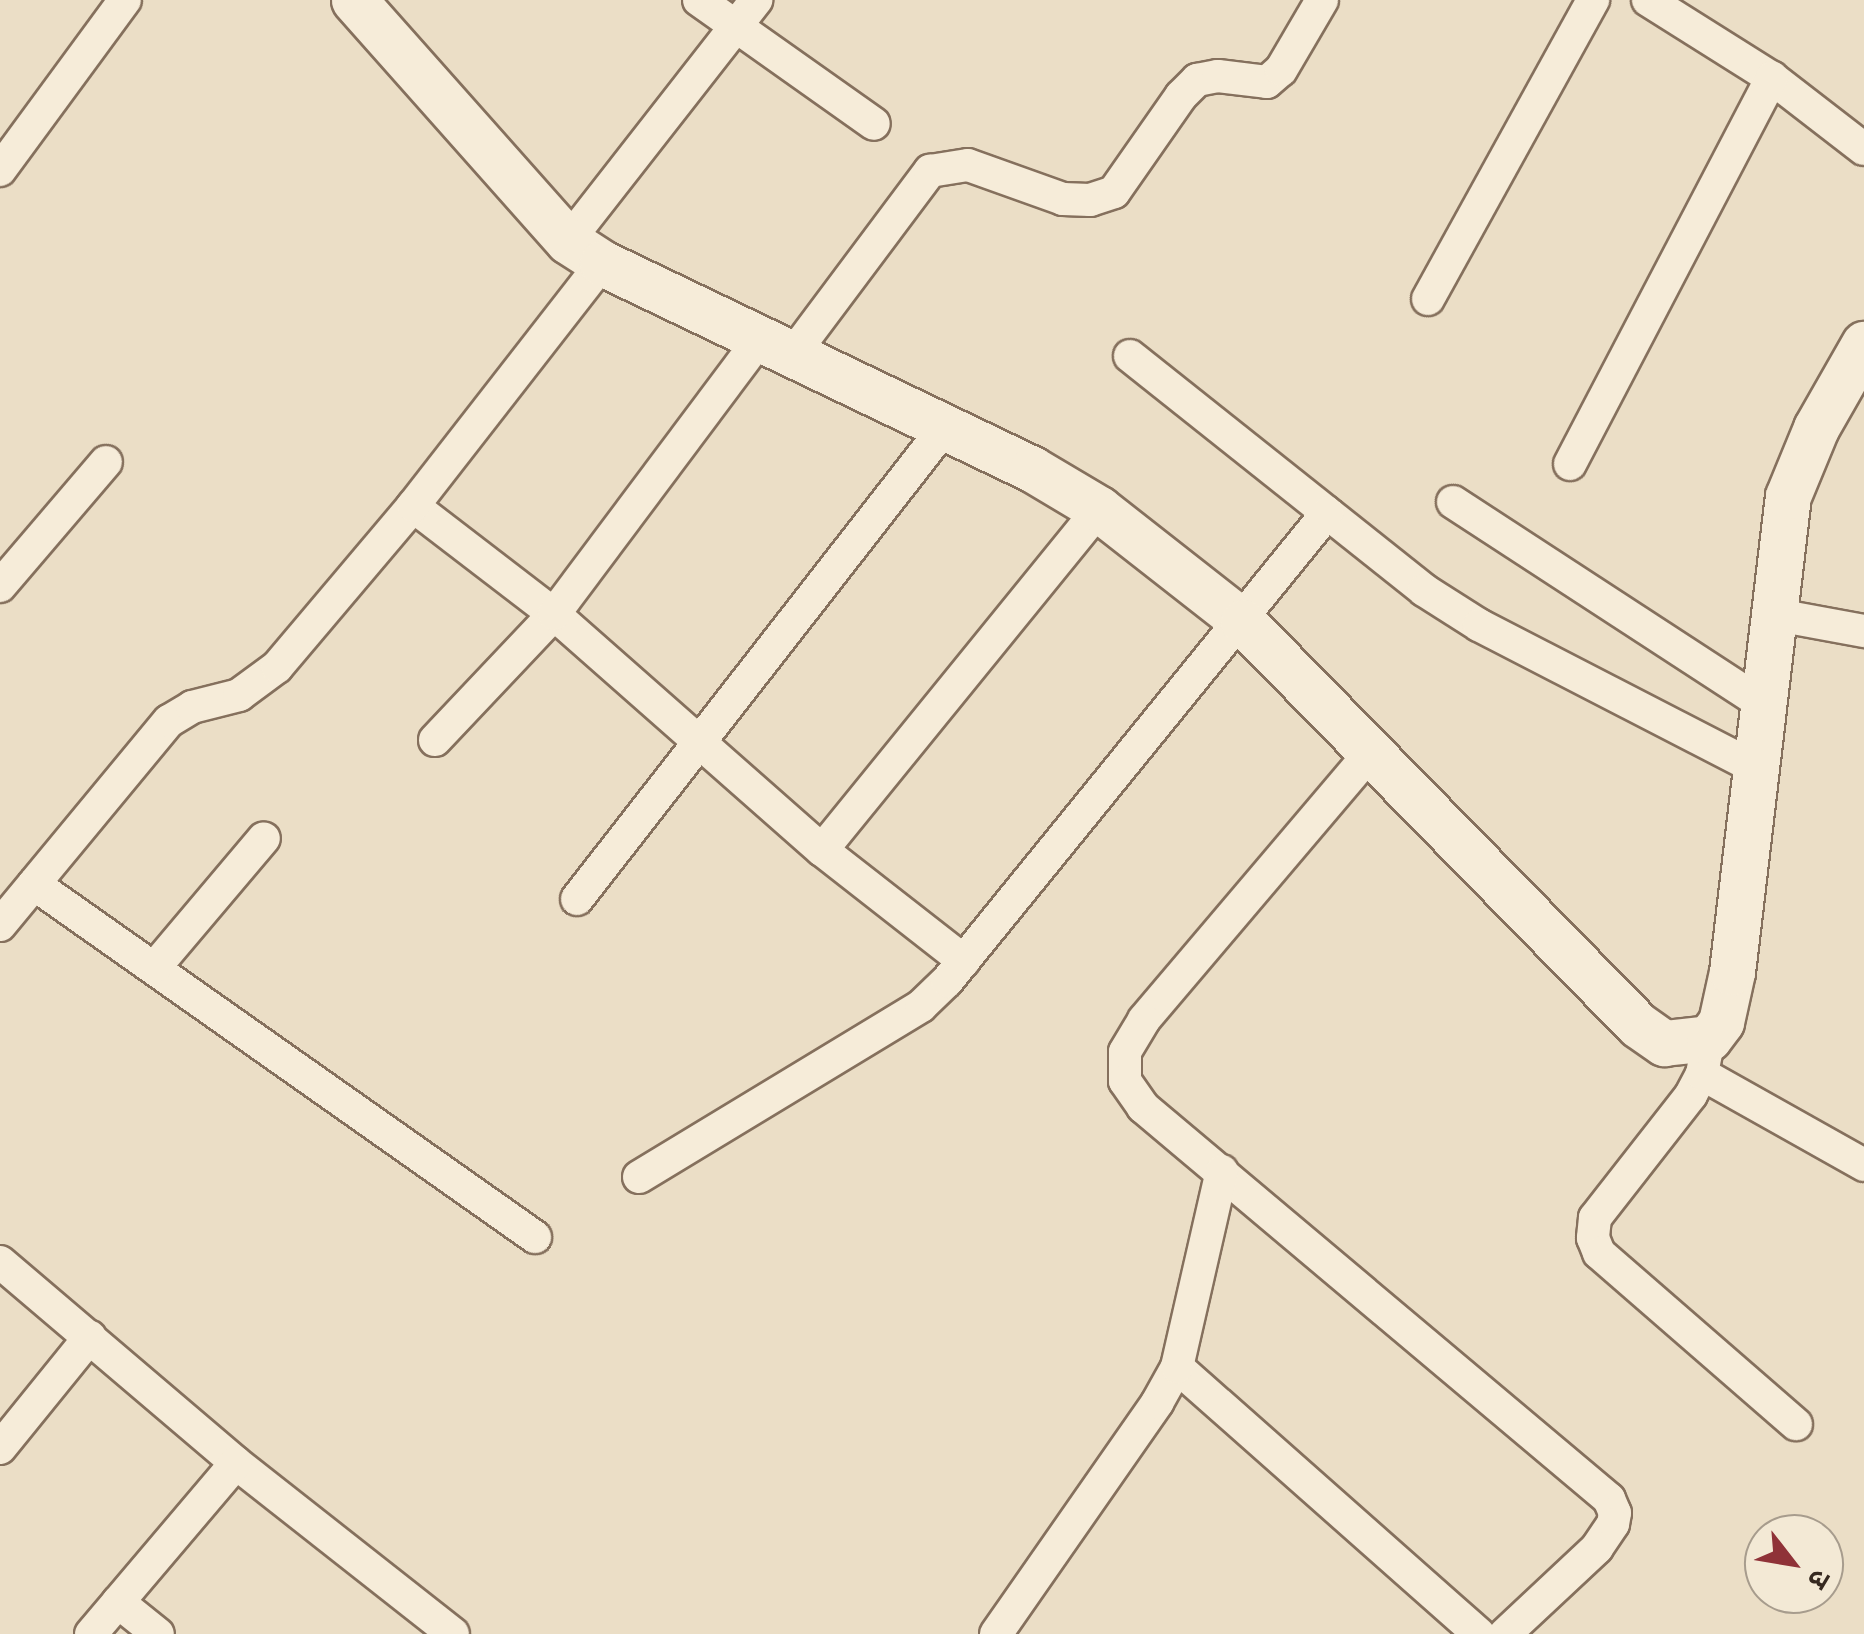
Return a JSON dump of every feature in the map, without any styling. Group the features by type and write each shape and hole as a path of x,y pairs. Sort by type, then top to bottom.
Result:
{"street":[{"path":"0,170 125,0"},
{"path":"354,0 585,252 1032,468 1100,509 1243,622 1638,1025 1664,1044 1705,1056 1864,1164"},
{"path":"699,0 734,29 874,124"},
{"path":"0,926 169,721 192,707 239,695 277,667 412,506 756,0"},
{"path":"435,740 554,614 776,346 930,171 968,165 1063,199 1090,200 1114,192 1182,96 1198,80 1218,76 1267,82 1281,70 1322,0"},
{"path":"1428,299 1593,0"},
{"path":"1648,0 1772,78 1864,149"},
{"path":"1570,464 1772,78"},
{"path":"1796,1424 1599,1254 1593,1238 1595,1218 1679,1115 1721,1022 1732,972 1771,614 1788,496 1816,428 1864,344"},
{"path":"1130,356 1424,590 1479,625 1754,767"},
{"path":"577,898 944,427"},
{"path":"0,586 106,462"},
{"path":"1453,502 1762,703"},
{"path":"412,506 554,614 822,850 964,960"},
{"path":"822,850 1100,509"},
{"path":"640,1177 922,1006 1243,622 1327,513"},
{"path":"1771,614 1864,632"},
{"path":"1370,752 1144,1020 1124,1052 1125,1080 1143,1107 1609,1499 1615,1513 1613,1524 1597,1548 1505,1634"},
{"path":"156,966 264,838"},
{"path":"34,884 156,966 534,1237"},
{"path":"996,1634 1158,1403 1177,1368 1222,1171"},
{"path":"0,1262 236,1463 453,1634"},
{"path":"0,1448 90,1338"},
{"path":"1177,1368 1479,1634"},
{"path":"91,1634 236,1463"},
{"path":"118,1602 158,1634"}]}
